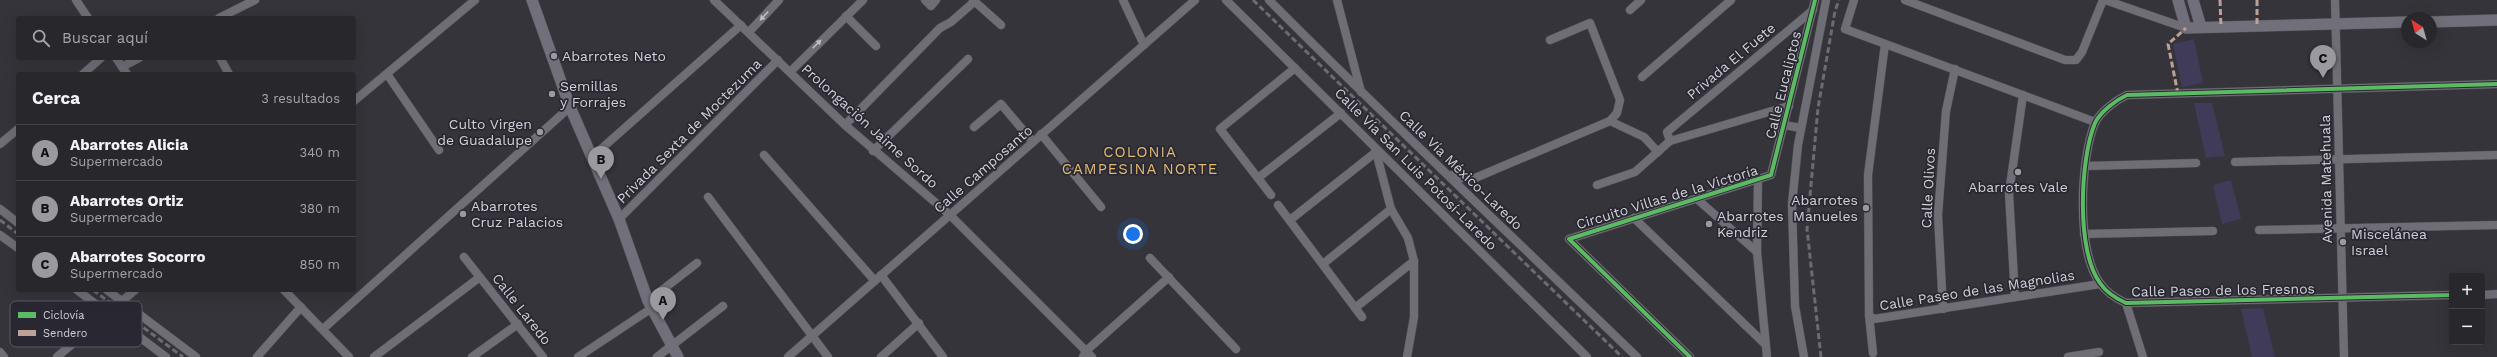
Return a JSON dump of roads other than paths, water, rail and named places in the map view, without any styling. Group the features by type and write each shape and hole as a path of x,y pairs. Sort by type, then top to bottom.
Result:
{"main road":[{"path":"532,0 570,107 619,220 650,304 678,357"},
{"path":"2178,0 2186,28 2401,22"},
{"path":"2193,0 2201,28"},
{"path":"2437,22 2497,20"}],"street":[{"path":"76,0 87,16"},
{"path":"223,16 255,0"},
{"path":"356,99 475,0"},
{"name":"Prolongación Jaime Sordo","path":"714,0 845,126 950,215 1085,354 1092,357"},
{"path":"749,32 779,0"},
{"path":"790,72 863,0"},
{"path":"1123,0 1144,45"},
{"name":"Calle Camposanto","path":"788,357 1195,0"},
{"name":"Calle Vía San Luis Potosí-Laredo","path":"1226,0 1587,357"},
{"name":"Calle Vía México-Laredo","path":"1269,0 1361,92 1448,174 1636,357"},
{"path":"1337,0 1361,92"},
{"path":"1630,10 1641,0"},
{"path":"1642,77 1731,0"},
{"path":"1804,357 1795,306 1792,204 1801,128 1826,0"},
{"path":"1854,0 1846,29 2095,122 2113,103 2127,95 2497,84"},
{"path":"1905,0 2065,60 2076,60 2082,52 2104,0 2186,28"},
{"name":"Avenida Matehuala","path":"2335,0 2344,357"},
{"path":"845,126 940,28 951,22 974,1 1001,25"},
{"name":"Calle Eucaliptos","path":"1772,175 1814,3"},
{"name":"Privada El Fuete","path":"1670,141 1667,132 1814,3"},
{"path":"846,16 876,46"},
{"path":"1448,174 1460,178 1475,178 1610,121 1617,113 1620,100 1590,22 1550,40"},
{"path":"592,157 741,25"},
{"name":"Calle Paseo de las Magnolias","path":"1885,44 1868,175 1869,315 1874,319 2100,284"},
{"path":"873,151 968,59"},
{"path":"85,72 99,60"},
{"path":"117,60 126,72"},
{"path":"122,67 135,60"},
{"path":"221,60 228,72"},
{"name":"Privada Sexta de Moctezuma","path":"619,220 778,60"},
{"path":"1271,195 1220,129 1295,68"},
{"name":"Calle Olivos","path":"1943,308 1938,215 1946,111 1954,69"},
{"path":"387,74 439,150"},
{"path":"2014,297 2009,193 2023,95"},
{"path":"974,126 1001,104 1033,142"},
{"path":"1597,185 1635,172 1670,141 1789,106"},
{"path":"323,329 570,107"},
{"path":"1258,178 1341,114"},
{"path":"1610,121 1644,137 1658,152"},
{"name":"Calle Paseo de los Fresnos","path":"2095,122 2086,166 2083,193 2084,234 2088,258 2100,284 2126,303 2449,295"},
{"path":"1784,125 1801,128"},
{"path":"0,144 16,131"},
{"path":"1042,134 1101,207"},
{"path":"1290,220 1375,149 1391,209 1408,238 1414,261 1414,317 1407,357"},
{"path":"764,155 919,323 944,357"},
{"path":"2235,162 2497,155"},
{"path":"2086,166 2196,163"},
{"name":"Circuito Villas de la Victoría","path":"1690,357 1569,239 1772,175"},
{"name":"Circuito Villas de la Victoría","path":"1758,180 1757,252 1767,357"},
{"path":"708,197 828,357"},
{"path":"1696,199 1757,252"},
{"path":"1278,204 1362,316"},
{"path":"0,209 16,221"},
{"path":"1323,264 1391,209"},
{"path":"1634,218 1765,344"},
{"path":"2259,230 2497,225"},
{"path":"2084,234 2213,231"},
{"path":"0,235 16,247"},
{"name":"Calle Laredo","path":"464,256 543,357"},
{"path":"1150,258 1236,349"},
{"path":"1355,308 1414,261"},
{"path":"578,357 650,304 697,263"},
{"path":"374,357 480,277"},
{"path":"1085,354 1168,277"},
{"path":"80,292 92,301"},
{"path":"111,292 122,301 133,292"},
{"path":"286,292 349,357"},
{"path":"2485,294 2497,294"},
{"path":"2126,303 2143,357"},
{"path":"657,357 723,306"},
{"path":"257,357 301,307"},
{"path":"1869,315 1873,353"},
{"path":"142,316 196,357"},
{"path":"881,357 919,323"},
{"path":"472,357 518,324"},
{"path":"142,338 166,357"},
{"path":"57,357 69,347"},
{"path":"0,352 4,357"},
{"path":"2068,357 2099,352"}],"railway":[{"path":"1253,0 1622,357"},
{"path":"1821,357 1807,229 1818,108 1835,11 1839,0"},
{"path":"0,220 16,232"},
{"path":"96,292 108,301"},
{"path":"142,326 183,357"}],"place":[{"name":"Abarrotes Neto","path":"554,56"},
{"name":"Abarrotes Socorro","path":"2323,78"},
{"name":"Semillas y Forrajes","path":"552,94"},
{"name":"Culto Virgen de Guadalupe","path":"540,132"},
{"name":"Abarrotes Vale","path":"2018,172"},
{"name":"Abarrotes Ortiz","path":"601,179"},
{"name":"Abarrotes Manueles","path":"1866,208"},
{"name":"Abarrotes Cruz Palacios","path":"463,214"},
{"name":"Abarrotes Kendriz","path":"1709,224"},
{"name":"Miscelánea Israel","path":"2343,242"},
{"name":"Abarrotes Alicia","path":"663,320"}],"district":[{"name":"COLONIA CAMPESINA NORTE","path":"1140,160"}]}
